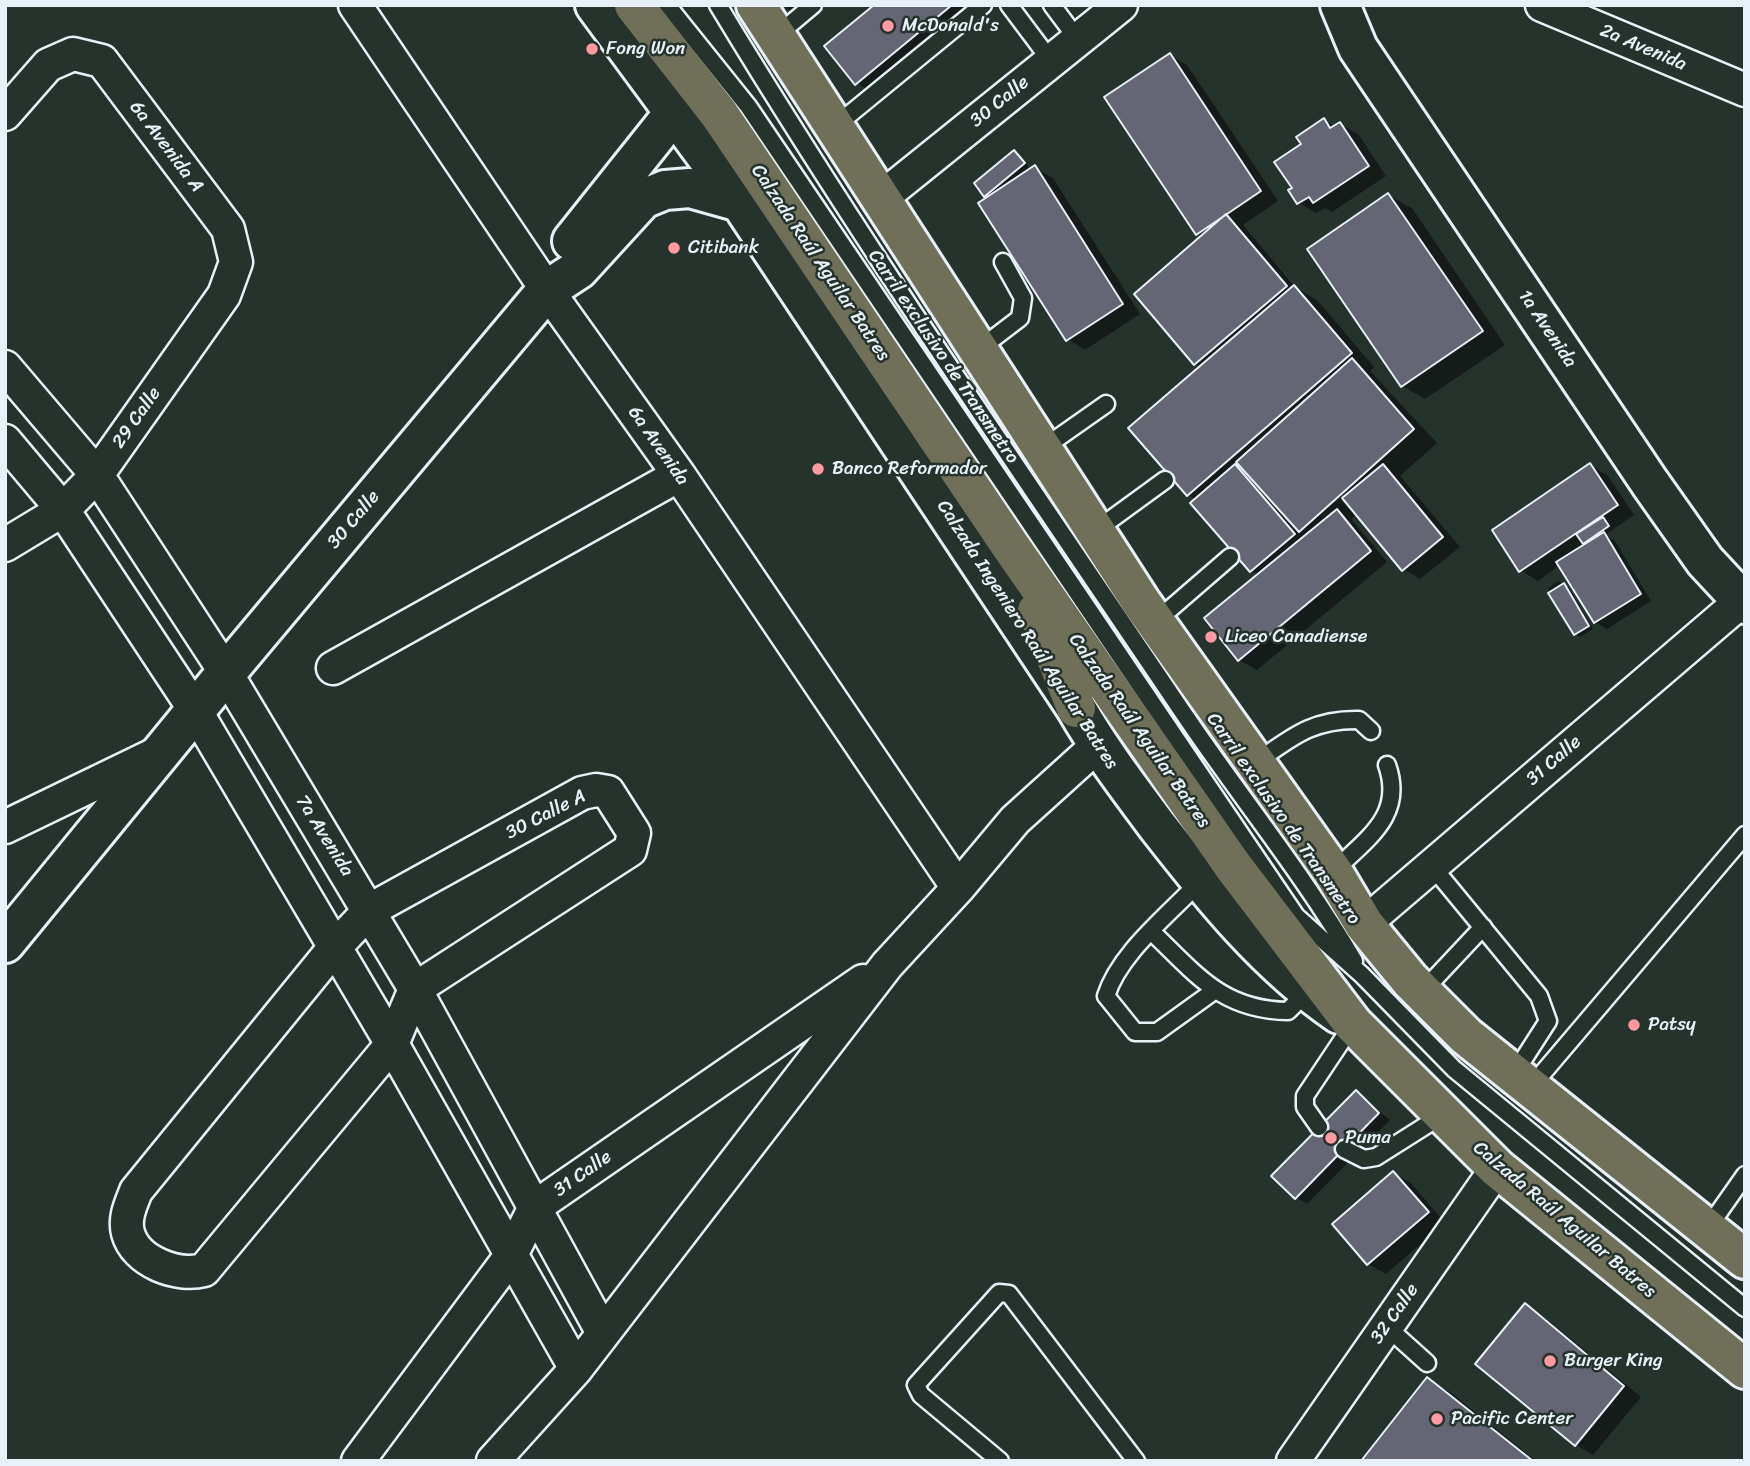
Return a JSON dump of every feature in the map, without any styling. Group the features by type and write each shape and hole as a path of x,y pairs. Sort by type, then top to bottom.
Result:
{"highway":[{"name":"Calzada Raúl Aguilar Batres","path":"634,5 719,114 1009,544 1233,866 1353,1024 1497,1168 1745,1369"},
{"path":"766,21 1155,622 1333,872 1364,924 1422,992 1466,1036 1745,1259"},
{"path":"1009,544 1076,708"}],"street":[{"name":"6a Avenida","path":"355,5 547,290 679,475 958,888"},
{"name":"Calzada Ingeniero Raúl Aguilar Batres","path":"595,5 740,202 1076,708 1098,746 1200,881 1307,992 1353,1024"},
{"name":"30 Calle","path":"880,199 1121,5"},
{"name":"1a Avenida","path":"1312,5 1358,47"},
{"name":"1a Avenida","path":"1340,5 1358,47 1650,483 1705,561 1743,601"},
{"name":"2a Avenida","path":"1542,5 1745,90"},
{"name":"6a Avenida A","path":"5,114 48,65 73,54 102,61 228,229 236,262"},
{"name":"30 Calle","path":"5,943 160,752 547,290 564,252 674,113"},
{"name":"30 Calle","path":"547,290 579,269 643,199 665,190 690,188 740,202"},
{"name":"29 Calle","path":"5,545 63,510 97,475 224,295 236,262"},
{"name":"7a Avenida","path":"5,367 97,475 226,673 370,910 603,1333"},
{"path":"5,441 63,510 195,710 392,1044 510,1257 576,1369"},
{"path":"333,668 679,475"},
{"name":"31 Calle","path":"1364,924 1743,601"},
{"name":"31 Calle","path":"493,1461 576,1369 887,965 958,888 1015,820 1098,746"},
{"name":"30 Calle","path":"5,827 160,752"},
{"name":"30 Calle A","path":"608,792 634,833 630,850 616,861 415,989 392,1044 204,1270 175,1273 163,1268 135,1245 127,1224 136,1191 335,947 370,910 582,793 608,792"},
{"name":"31 Calle","path":"358,1461 510,1257 535,1207 887,965"},
{"name":"32 Calle","path":"1293,1461 1497,1168"}],"lane":[{"name":"Carril exclusivo de Transmetro","path":"667,5 748,106 1296,916 1362,975"},
{"name":"Carril exclusivo de Transmetro","path":"718,5 808,155 1189,721 1322,907 1362,975"},
{"path":"766,21 813,5"},
{"path":"834,127 984,5"},
{"path":"1009,5 1051,61"},
{"path":"1052,5 1078,40"},
{"path":"978,350 1020,318 1023,298 1003,262"},
{"path":"1042,449 1106,404"},
{"path":"1095,531 1165,480"},
{"path":"1155,622 1230,557"},
{"path":"1255,763 1304,728 1333,719 1359,720 1371,731"},
{"path":"1333,872 1387,816 1393,783 1387,765"},
{"path":"1522,1081 1745,835"},
{"path":"1432,866 1539,996 1548,1021 1522,1081"},
{"path":"1200,881 1129,954 1112,977 1106,996 1135,1032 1157,1032 1214,992"},
{"path":"1422,992 1483,927"},
{"path":"1152,932 1214,992 1259,1010 1288,1011 1307,992"},
{"path":"1362,975 1454,1069 1745,1308"},
{"path":"1319,1127 1305,1107 1305,1096 1353,1024"},
{"path":"1344,1149 1364,1159 1376,1157 1444,1114"},
{"path":"1707,1228 1745,1175"},
{"path":"1000,1461 921,1395 916,1385 999,1293 1009,1294 1136,1461"},
{"path":"1387,1327 1427,1363"}],"building":[{"name":"McDonald's","path":"874,5 952,5 855,85 824,46"},
{"path":"1170,53 1261,191 1196,235 1104,97"},
{"path":"1324,118 1330,128 1340,122 1369,166 1313,203 1309,197 1297,204 1288,190 1292,188 1274,162 1301,144 1296,137"},
{"path":"1014,150 1025,163 984,197 974,183"},
{"path":"1035,165 1123,304 1066,341 978,203"},
{"path":"1388,193 1483,331 1401,387 1307,249"},
{"path":"1226,214 1287,286 1194,365 1134,294"},
{"path":"1294,285 1352,353 1187,496 1128,428"},
{"path":"1352,358 1414,429 1299,532 1236,462"},
{"path":"1590,463 1618,505 1519,572 1492,530"},
{"path":"1235,464 1295,534 1250,572 1190,503"},
{"path":"1383,464 1443,537 1402,571 1342,498"},
{"path":"1337,509 1371,551 1238,661 1204,618"},
{"path":"1603,517 1609,526 1583,544 1576,534"},
{"path":"1604,532 1641,594 1594,623 1556,562"},
{"path":"1564,583 1589,626 1574,635 1548,593"},
{"name":"Puma","path":"1356,1090 1379,1113 1295,1199 1271,1176"},
{"path":"1393,1171 1429,1212 1367,1265 1332,1224"},
{"path":"1525,1303 1624,1386 1575,1446 1475,1364"},
{"name":"Pacific Center","path":"1427,1377 1533,1461 1361,1461"}],"place":[{"name":"McDonald's","path":"888,26"},
{"name":"Fong Won","path":"592,49"},
{"name":"Citibank","path":"674,248"},
{"name":"Banco Reformador","path":"818,469"},
{"name":"Liceo Canadiense","path":"1211,637"},
{"name":"Patsy","path":"1634,1025"},
{"name":"Puma","path":"1331,1138"},
{"name":"Burger King","path":"1550,1361"},
{"name":"Pacific Center","path":"1437,1419"}]}
